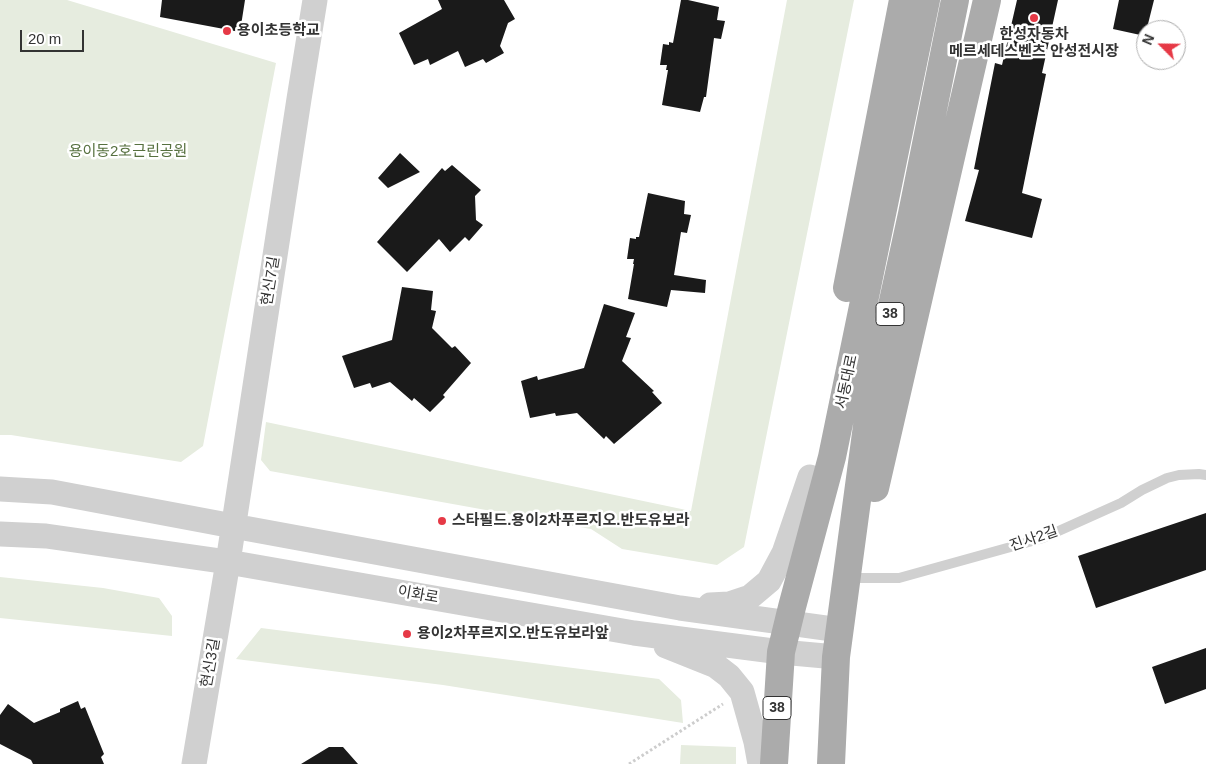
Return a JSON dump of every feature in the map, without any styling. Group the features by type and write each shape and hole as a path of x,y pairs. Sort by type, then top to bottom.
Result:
{"main road":[{"path":"790,615 810,477 903,0"},
{"name":"서동대로","path":"774,764 781,652 832,457 926,0"},
{"name":"서동대로","path":"831,764 836,657 869,411 912,214 955,0"},
{"path":"840,630 987,0"}],"street":[{"name":"현신7길","path":"228,562 298,99 315,0"},
{"path":"680,608 729,604 750,597 769,581 784,553 810,477"},
{"path":"0,489 52,492 680,608 790,615 840,630"},
{"name":"이화로","path":"0,534 46,536 228,562 634,632 781,652 836,657"},
{"name":"현신3길","path":"194,764 228,562"},
{"path":"634,632 716,666 729,676 742,692 760,764"}],"lane":[{"name":"진사2길","path":"852,578 899,578 1043,538 1120,503 1167,478 1179,475 1206,475"}],"path":[{"path":"629,764 742,692"}],"green space":[{"name":"용이동2호근린공원","path":"0,0 67,0 276,63 203,446 181,462 11,435 0,435"},
{"path":"787,0 854,0 744,547 717,565 622,549 591,529 270,471 261,460 266,422 691,511"},
{"path":"0,577 103,588 159,598 172,616 172,636 0,618"},
{"path":"261,628 659,679 681,700 683,723 443,685 236,659"},
{"path":"681,745 736,747 736,764 680,764"}],"building":[{"path":"162,0 245,0 240,32 160,17"},
{"path":"438,0 504,0 515,19 508,23 500,46 504,53 486,63 483,59 465,67 458,51 430,65 428,59 414,65 399,33 442,9"},
{"path":"681,0 719,7 717,20 725,21 721,39 714,38 706,97 704,97 700,112 662,105 668,70 666,70 667,65 660,65 663,44 669,45 669,42 673,43"},
{"path":"1017,0 1058,0 1042,73 1046,74 1022,193 1042,199 1032,238 965,221 979,170 974,169 995,63 1002,65"},
{"path":"1119,0 1154,0 1149,20 1136,20 1136,34 1113,29"},
{"path":"400,153 420,172 388,188 378,178"},
{"path":"452,165 481,190 475,196 476,220 483,225 469,241 465,237 450,252 439,239 407,272 377,242 442,168 445,171"},
{"path":"648,193 685,201 684,214 691,215 687,233 681,232 674,275 706,280 705,293 671,290 667,307 628,299 634,264 634,259 627,259 630,238 636,239 636,237 639,237"},
{"path":"402,287 433,291 431,310 436,311 432,328 452,348 455,346 471,363 443,395 445,397 430,412 414,398 412,401 390,382 372,388 370,383 354,388 342,356 392,340"},
{"path":"604,304 635,313 626,337 631,338 622,361 654,391 652,392 662,403 614,444 606,436 604,439 577,413 556,416 555,413 530,418 521,381 537,376 538,380 584,368"},
{"path":"1206,513 1206,570 1096,608 1078,556"},
{"path":"1206,648 1206,689 1165,704 1152,667"},
{"path":"78,701 81,709 85,707 104,754 101,757 104,764 33,764 31,760 0,744 0,715 8,704 34,723 60,712 60,709"},
{"path":"329,747 343,747 358,764 301,764"}],"place":[{"name":"한성자동차 메르세데스벤츠 안성전시장","path":"1034,18"},
{"name":"용이초등학교","path":"227,31"},
{"name":"스타필드.용이2차푸르지오.반도유보라","path":"442,521"},
{"name":"용이2차푸르지오.반도유보라앞","path":"407,634"}]}
